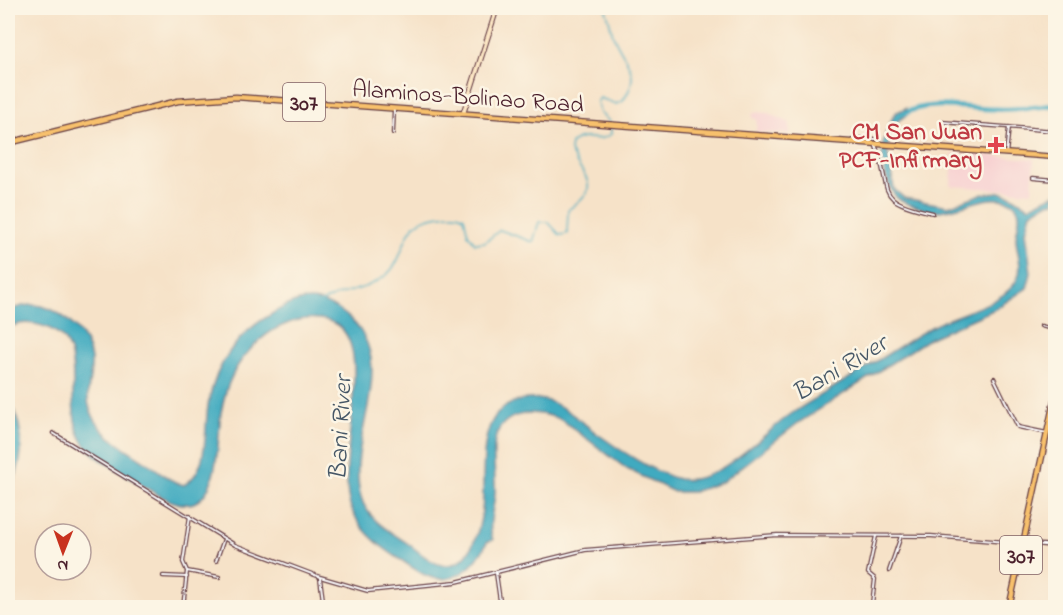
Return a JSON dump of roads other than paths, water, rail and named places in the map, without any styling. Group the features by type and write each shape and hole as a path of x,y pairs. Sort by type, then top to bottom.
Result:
{"main road":[{"path":"464,114 497,8"},
{"name":"Alaminos-Bolinao Road","path":"8,143 195,98 236,97 876,141 1006,154"},
{"name":"307","path":"1006,154 1056,157"},
{"name":"307","path":"1009,608 1056,392"}],"street":[{"path":"393,133 394,108"},
{"path":"942,122 1056,131"},
{"path":"1006,154 1009,127"},
{"path":"876,141 891,198 902,206 933,213"},
{"path":"1034,178 1056,180"},
{"path":"1041,326 1056,330"},
{"path":"994,378 1018,427 1047,433"},
{"path":"52,433 224,539 269,560 320,577 376,591 456,582 585,550 777,535 877,535 1056,546"},
{"path":"183,608 188,571 183,561 189,516"},
{"path":"877,535 868,570 875,579 872,604 882,608"},
{"path":"890,571 901,536"},
{"path":"216,561 224,539"},
{"path":"188,571 219,577"},
{"path":"496,573 501,608"},
{"path":"163,576 187,577"},
{"path":"320,577 324,608"},
{"path":"947,606 955,608"},
{"path":"137,608 155,608"}],"water":[{"path":"906,108 909,113 895,123 887,149 894,189 904,198 948,206 982,194 1000,192 1012,196 1029,207 1055,194 1055,202 1047,203 1031,213 1026,231 1031,273 1027,288 995,309 930,338 798,423 722,482 693,492 674,492 627,469 562,420 540,414 519,415 509,419 502,425 494,447 495,494 491,517 493,540 487,542 477,559 464,572 447,579 427,576 386,550 365,531 351,508 347,488 347,464 354,382 353,358 348,338 337,325 317,319 304,319 290,323 267,334 244,356 225,394 214,474 201,499 189,504 174,502 147,489 100,459 84,443 76,425 73,405 73,366 69,349 60,336 43,326 34,324 25,323 8,328 8,310 27,305 44,307 71,323 84,340 91,359 88,403 100,427 115,441 174,482 184,485 193,478 202,458 207,411 217,374 238,340 258,323 293,303 313,300 333,306 346,315 363,334 370,355 372,378 358,474 364,505 379,524 428,559 442,565 453,564 462,559 469,550 479,528 483,504 486,439 496,416 505,407 518,401 531,399 552,403 562,407 616,447 649,467 679,479 694,479 709,475 724,467 791,414 921,333 943,321 993,301 1012,287 1018,277 1020,267 1016,237 1019,212 1015,205 1007,200 997,199 943,211 932,211 905,203 893,193 882,158 883,143 895,113"},
{"path":"8,395 16,413 21,452 8,503"}],"waterway":[{"path":"320,303 369,285 385,276 399,258 410,231 426,218 450,214 461,215 464,217 468,234 475,243 485,242 500,230 533,242 539,222 548,222 560,235 567,234 568,210 579,201 588,188 588,182 570,151 571,144 581,138 601,138 611,134 610,122 600,113 597,102 600,98 616,104 623,101 632,81 630,66 613,35 605,8"},
{"path":"903,114 913,109 936,106 1003,109 1056,105"}],"place":[{"name":"CM San Juan PCF-Infirmary","path":"996,145"}],"water label":[{"name":"Bani River","path":"839,367"},
{"name":"Bani River","path":"339,428"}]}
